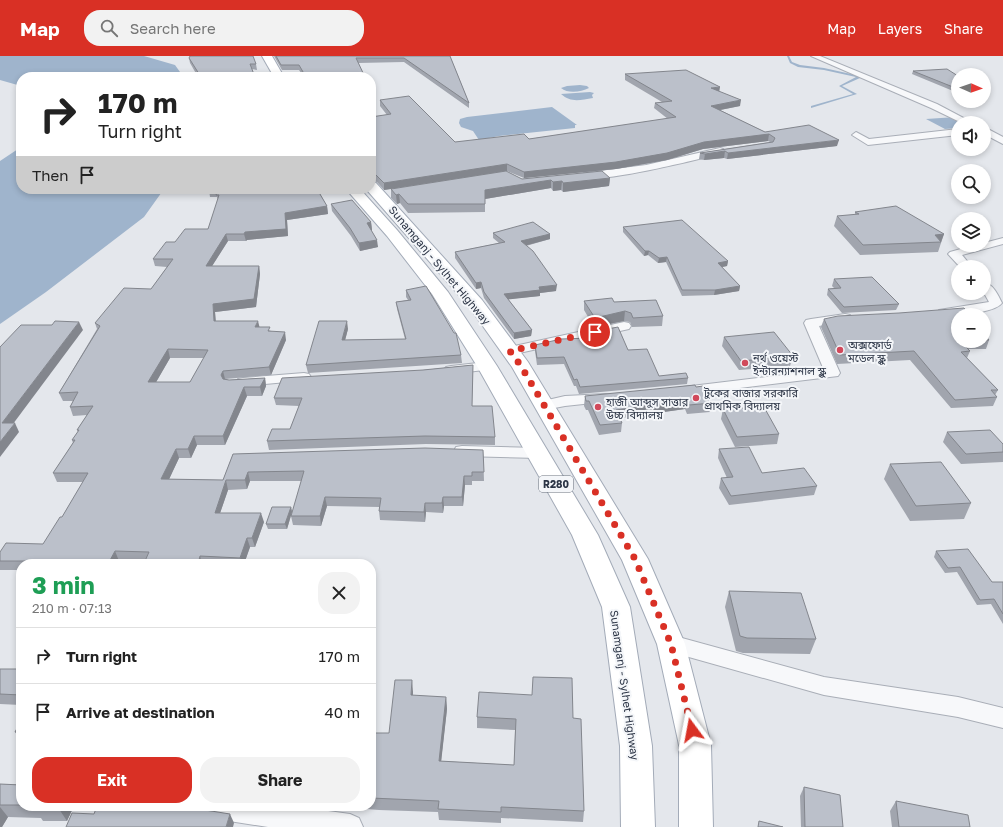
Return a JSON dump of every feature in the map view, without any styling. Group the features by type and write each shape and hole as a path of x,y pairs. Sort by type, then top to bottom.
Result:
{"main road":[{"path":"262,68 265,56"},
{"path":"265,56 275,72"},
{"name":"Sunamganj - Sylhet Highway","path":"380,192 476,304 521,366 635,559 671,644 695,744 696,827"},
{"name":"Sunamganj - Sylhet Highway","path":"357,194 392,233 439,292 487,366 585,535 616,607 636,746 638,827"}],"street":[{"path":"814,56 955,116"},
{"path":"856,135 868,142 951,133"},
{"path":"991,134 1003,141"},
{"path":"577,177 616,173 668,164 703,153 732,149"},
{"path":"960,260 954,254 1003,241"},
{"path":"928,314 990,306 996,303 991,294"},
{"path":"669,392 833,373 811,323 857,318"},
{"path":"510,351 624,326"},
{"path":"441,371 487,366"},
{"path":"231,383 315,377"},
{"path":"544,406 565,401 616,397"},
{"path":"450,451 538,453"},
{"path":"671,644 824,686 958,707 1003,718"},
{"path":"243,811 350,827"}],"water":[{"path":"0,56 144,56 175,65 180,72 16,72 16,85 0,80"},
{"path":"567,86 587,86 589,88 575,92 567,91 561,88"},
{"path":"594,93 592,95 593,98 580,100 568,99 561,94"},
{"path":"552,107 577,125 575,125 575,128 499,136 479,140 473,131 461,127 459,123 460,119 467,117"},
{"path":"951,117 951,129 945,129 926,119"},
{"path":"16,150 16,194 160,194 144,217 46,292 0,324 0,161"}],"building":[{"path":"190,56 253,56 256,64 250,64 253,72 198,72 189,58"},
{"path":"276,56 450,56 469,103 404,58 356,58 363,72 303,72 299,65 281,65"},
{"path":"947,69 951,72 951,86 913,71"},
{"path":"686,70 720,87 711,88 741,100 711,106 765,132 809,125 839,140 728,153 725,151 705,154 700,153 773,142 775,138 769,134 704,142 667,153 616,162 524,172 507,164 384,183 376,175 376,116 391,114 380,100 409,96 455,142 524,134 529,139 676,117 655,103 672,101 625,74"},
{"path":"506,171 522,179 602,171 610,178 563,183 562,181 553,182 551,180 485,190 485,204 408,204 399,194 396,195 391,189"},
{"path":"320,194 327,206 285,213 286,229 245,232 244,234 226,234 206,266 259,266 254,299 213,304 214,321 258,321 255,327 270,327 268,331 285,332 269,367 223,371 221,375 223,379 229,380 265,378 260,387 244,387 223,436 194,436 188,449 176,449 161,479 223,480 233,454 425,448 483,450 484,472 472,472 472,476 464,476 462,497 443,497 442,503 425,503 424,512 379,511 381,498 325,497 320,516 291,516 304,471 248,472 245,480 226,480 215,513 261,513 252,538 247,538 240,558 200,556 199,559 146,559 149,552 115,551 111,559 16,559 16,561 0,561 0,552 6,543 43,544 60,517 62,517 88,473 53,473 75,440 72,440 93,406 70,407 78,392 59,393 100,326 95,323 124,288 151,289 173,259 153,259 166,242 175,242 185,229 208,229 219,195 216,195","holes":["168,349 208,350 190,382 148,382"]},
{"path":"352,200 371,222 367,223 377,240 359,243 350,228 331,204"},
{"path":"896,206 944,234 935,235 941,242 863,245 837,216 859,214 855,212"},
{"path":"682,220 728,261 718,263 740,286 715,290 682,290 667,257 659,258 649,251 645,251 623,227"},
{"path":"533,222 550,234 521,241 533,251 557,285 539,287 540,290 504,294 532,330 514,333 484,292 481,282 476,283 455,252 505,242 493,233"},
{"path":"872,277 899,304 844,307 828,289 841,288 834,279"},
{"path":"426,286 454,333 456,333 461,355 306,365 319,321 347,321 342,340 406,339 396,302 411,300 406,290"},
{"path":"612,298 614,302 656,300 663,316 633,318 631,313 625,311 595,318 584,301"},
{"path":"951,309 951,348 967,348 970,351 961,352 998,390 991,390 997,397 955,400 914,351 840,355 824,319 838,316"},
{"path":"55,321 79,322 2,423 15,423 0,442 0,347 21,325 52,325"},
{"path":"618,327 628,350 647,349 659,376 686,373 688,378 580,387 577,379 574,380 564,357 537,358 535,345 561,339 589,338 587,333"},
{"path":"774,332 793,356 741,361 724,337"},
{"path":"473,365 472,406 492,406 495,437 425,436 267,441 272,429 290,429 302,398 274,398 282,378 423,370"},
{"path":"695,385 696,387 703,386 712,403 689,405 687,400 616,410 622,423 600,425 589,401 586,401 585,396"},
{"path":"764,407 779,434 737,437 723,409"},
{"path":"990,430 1003,444 1003,452 966,454 947,432"},
{"path":"749,447 762,473 804,468 817,486 731,496 721,478 733,477 719,449"},
{"path":"941,462 971,503 916,506 890,464"},
{"path":"272,507 291,507 285,524 266,524"},
{"path":"968,549 992,582 1003,582 1003,614 994,599 980,600 960,567 948,568 936,551"},
{"path":"729,591 801,593 816,639 747,638 740,636"},
{"path":"0,669 16,669 16,695 0,694"},
{"path":"533,677 572,678 573,718 581,719 584,811 501,807 501,812 438,809 439,801 376,798 376,733 389,733 395,680 412,680 411,695 446,697 439,761 514,765 516,719 477,717 479,692 532,695"},
{"path":"0,784 16,785 16,805 0,805"},
{"path":"804,787 840,795 843,827 805,827"},
{"path":"896,801 968,815 970,827 899,827"},
{"path":"95,811 211,811 230,814 226,827 66,827 72,813 94,814"},
{"path":"759,821 783,827 758,827"}],"waterway":[{"path":"788,56 791,62 799,66 824,69 859,77 840,86 856,94 812,107"}],"place":[{"name":"অক্সফোর্ড মডেল স্কুল","path":"840,350"},
{"name":"নর্থ ওয়েস্ট ইন্টারন্যাশনাল স্কুল","path":"745,363"},
{"name":"টুকের বাজার সরকারি প্রাথমিক বিদ্যালয়","path":"696,398"},
{"name":"হাজী আব্দুস সাত্তার উচ্চ বিদ্যালয়","path":"598,407"}],"route":[{"path":"595,332 510,351 521,366 635,559 671,644 692,730"}]}
